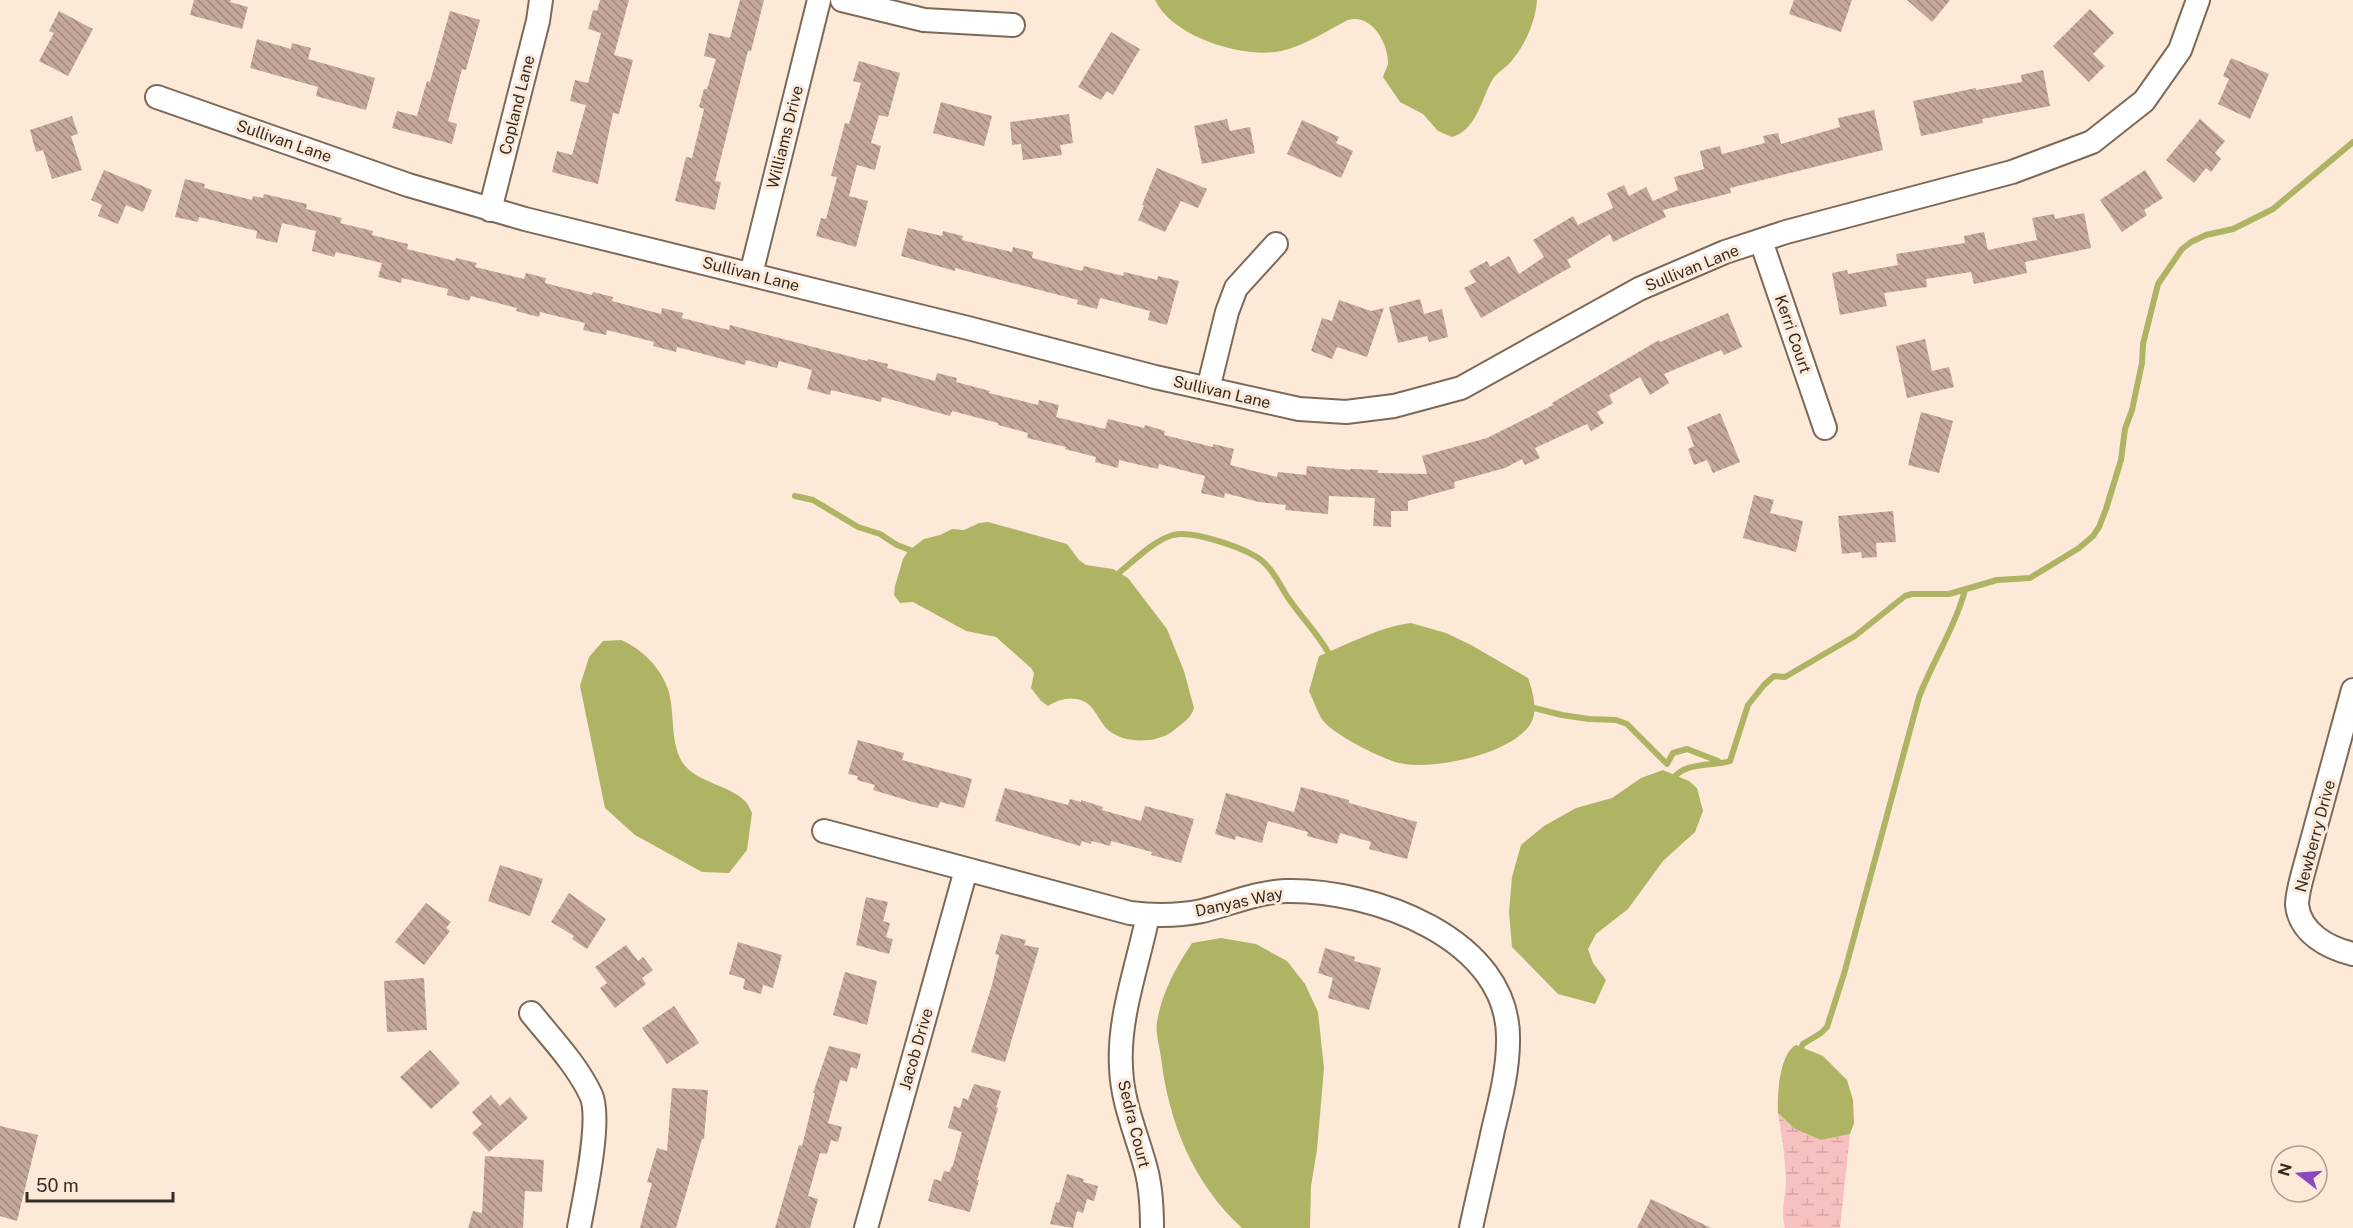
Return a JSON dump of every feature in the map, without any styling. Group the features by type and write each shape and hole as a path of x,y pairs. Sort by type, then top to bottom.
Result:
{"street":[{"name":"Copland Lane","path":"490,210 538,21 541,0"},
{"name":"Williams Drive","path":"751,274 819,0"},
{"path":"842,0 924,20 1013,24"},
{"name":"Sullivan Lane","path":"157,97 408,185 490,210 1155,377 1299,409 1346,412 1395,406 1461,388 1639,289 1725,252 1786,232 2012,172 2092,142 2144,101 2180,50 2198,0"},
{"name":"Kerri Court","path":"1761,241 1825,428"},
{"path":"1208,389 1227,312 1236,288 1276,244"},
{"name":"Newberry Drive","path":"2353,690 2302,877 2297,904 2302,923 2316,938 2353,954"},
{"name":"Danyas Way","path":"824,831 1118,911 1160,916 1200,911 1262,894 1285,891 1309,892 1345,897 1398,911 1427,924 1453,940 1497,988 1506,1014 1509,1040 1505,1081 1471,1228"},
{"name":"Jacob Drive","path":"866,1228 966,870"},
{"name":"Sedra Court","path":"1148,915 1124,1020 1120,1068 1129,1116 1146,1170 1152,1202 1152,1228"},
{"path":"531,1013 567,1058 592,1097 594,1140 579,1228"}],"green space":[{"path":"1778,1113 1795,1129 1821,1140 1850,1134 1840,1228 1785,1228 1783,1216 1786,1172"}],"shaded area":[{"path":"1155,0 1537,0 1532,23 1522,46 1511,62 1493,79 1472,122 1452,137 1438,131 1423,114 1400,102 1383,77 1388,64 1388,56 1382,39 1371,25 1364,21 1348,20 1290,49 1266,53 1248,52 1193,35 1177,25 1164,13"},
{"path":"988,522 1067,544 1079,560 1086,565 1113,569 1128,578 1167,629 1184,671 1194,708 1188,718 1166,735 1149,740 1130,740 1114,734 1107,729 1091,706 1083,701 1065,699 1048,706 1041,701 1031,688 1034,673 1031,668 996,637 966,631 913,602 900,603 894,595 895,586 903,559 908,551 924,539 952,529 964,530 979,523"},
{"path":"1411,623 1446,633 1528,678 1533,695 1534,712 1531,723 1522,734 1508,743 1471,758 1413,765 1399,763 1372,752 1341,735 1323,721 1309,691 1319,656 1376,632"},
{"path":"621,640 636,648 649,660 665,681 670,697 677,750 685,766 701,778 738,795 746,802 752,813 747,850 729,873 702,872 635,835 605,808 580,686 589,657 603,641"},
{"path":"1663,770 1689,781 1697,788 1703,811 1695,832 1663,861 1628,909 1596,934 1588,949 1593,963 1606,980 1595,1004 1558,994 1512,947 1509,912 1512,877 1521,845 1544,826 1576,808 1612,798 1641,778"},
{"path":"1221,938 1256,944 1287,961 1305,984 1318,1012 1324,1068 1317,1150 1311,1186 1310,1228 1242,1228 1210,1192 1197,1172 1177,1128 1170,1106 1157,1031 1162,1000 1175,971 1192,943"},
{"path":"1796,1045 1823,1056 1847,1080 1853,1100 1854,1123 1850,1134 1821,1140 1795,1129 1778,1113 1779,1086 1783,1066 1790,1050"}],"building":[{"path":"194,0 231,0 230,2 248,7 242,29 190,15"},
{"path":"600,0 629,0 614,55 633,60 619,114 613,113 598,184 552,172 557,151 572,155 586,105 570,101 575,80 588,83 601,33 588,29 593,10 597,11"},
{"path":"740,0 764,0 751,51 748,51 715,181 721,182 715,210 675,201 686,157 692,158 704,109 699,107 716,59 704,56 709,33 730,38"},
{"path":"1794,0 1852,0 1841,32 1789,14"},
{"path":"1907,0 1950,0 1932,22"},
{"path":"2090,9 2114,33 2093,54 2105,66 2089,82 2053,46"},
{"path":"59,11 93,29 68,76 39,61 54,33 49,31"},
{"path":"450,11 480,20 466,70 462,69 448,121 457,124 452,144 392,128 397,111 417,116 427,81 430,82"},
{"path":"1111,32 1140,49 1113,95 1107,91 1101,100 1078,87"},
{"path":"257,39 291,49 292,43 311,48 308,59 375,78 366,110 316,96 318,87 250,68"},
{"path":"2231,58 2269,74 2250,119 2218,104 2229,79 2223,76"},
{"path":"859,61 900,73 888,117 879,115 871,143 881,146 875,170 857,165 849,196 868,201 856,247 816,236 821,218 826,219 837,177 831,176 845,123 849,124 861,83 853,81"},
{"path":"2043,70 2050,106 1982,119 1983,123 1921,136 1913,101 1976,88 1976,90 2022,82 2021,75"},
{"path":"941,102 992,116 984,146 933,133"},
{"path":"1874,110 1883,150 1730,188 1731,193 1663,210 1666,217 1613,242 1610,234 1567,260 1571,267 1481,318 1464,288 1476,282 1469,271 1487,261 1490,267 1509,256 1519,274 1544,257 1533,240 1573,216 1578,225 1613,208 1607,193 1624,185 1629,196 1646,187 1653,201 1678,190 1674,177 1704,169 1700,151 1720,146 1722,154 1765,143 1763,136 1778,133 1781,144 1840,127 1838,118"},
{"path":"1069,114 1073,143 1060,145 1062,155 1023,160 1021,144 1012,145 1010,122"},
{"path":"72,116 78,134 71,136 82,170 52,179 43,150 36,152 30,130"},
{"path":"1227,119 1230,131 1250,127 1255,153 1202,164 1194,126"},
{"path":"2200,119 2225,141 2215,153 2221,159 2211,172 2206,168 2194,183 2166,160"},
{"path":"1302,120 1339,137 1336,143 1353,151 1341,178 1287,154"},
{"path":"1157,168 1207,189 1198,208 1181,201 1165,232 1138,220"},
{"path":"104,170 152,190 143,212 126,205 118,224 98,216 102,205 91,200"},
{"path":"2145,170 2163,198 2144,210 2147,215 2122,232 2100,200"},
{"path":"185,179 205,184 204,188 252,200 253,196 263,198 264,194 307,204 306,209 342,218 340,223 373,231 372,235 408,244 407,249 455,261 456,258 477,263 475,267 524,279 526,273 546,278 545,283 592,295 593,292 613,297 612,301 661,314 662,308 683,313 682,318 729,330 730,325 867,361 868,359 888,364 887,368 935,381 937,373 957,378 956,382 990,391 989,393 1038,405 1039,400 1059,405 1056,417 1105,429 1108,419 1144,428 1145,425 1165,431 1164,435 1213,447 1213,444 1234,449 1230,465 1277,477 1278,472 1306,475 1307,466 1378,470 1378,473 1427,474 1422,456 1487,438 1553,405 1552,403 1659,340 1660,342 1728,313 1742,347 1724,355 1721,350 1664,374 1669,383 1650,395 1640,377 1609,395 1613,403 1597,412 1604,423 1591,431 1587,424 1535,448 1540,458 1525,465 1522,459 1505,468 1454,482 1455,488 1408,501 1408,511 1391,511 1391,527 1373,526 1375,498 1329,496 1328,514 1285,510 1286,505 1259,502 1225,493 1224,498 1201,493 1205,476 1159,464 1158,469 1119,460 1118,468 1095,462 1096,457 1065,449 1066,447 1027,438 1028,433 952,411 950,416 882,397 881,402 831,390 830,395 807,389 812,370 779,361 777,368 746,360 745,365 677,347 676,352 653,346 654,342 607,330 606,335 583,330 585,323 540,312 539,317 516,311 517,308 471,296 469,301 447,295 448,289 402,278 401,283 378,277 382,263 336,252 334,257 312,251 316,231 282,223 277,243 256,238 257,231 199,217 198,222 175,217"},
{"path":"2084,213 2091,248 2025,262 2027,273 1974,284 1971,272 1926,279 1927,287 1884,293 1887,306 1840,315 1832,273 1847,270 1848,274 1898,265 1896,254 1965,243 1964,236 1984,232 1988,250 2037,240 2032,218 2054,214 2055,219"},
{"path":"908,228 942,236 943,231 963,236 962,240 1012,252 1013,247 1033,252 1032,258 1082,271 1084,266 1123,276 1124,272 1157,280 1158,276 1179,281 1167,325 1148,320 1150,311 1100,298 1097,309 1077,304 1078,300 901,256"},
{"path":"1420,299 1424,314 1442,309 1448,337 1429,342 1427,336 1398,343 1389,307"},
{"path":"1339,300 1371,311 1384,308 1367,357 1337,347 1332,359 1311,351 1322,318 1332,321"},
{"path":"1925,339 1932,371 1949,367 1954,387 1907,398 1896,346"},
{"path":"1921,412 1953,421 1939,473 1908,465"},
{"path":"1720,413 1740,462 1713,473 1707,460 1694,465 1688,449 1694,446 1687,427"},
{"path":"1754,495 1774,500 1770,513 1803,521 1796,552 1743,538"},
{"path":"1893,511 1896,542 1876,543 1877,557 1862,558 1861,552 1842,554 1838,516"},
{"path":"858,740 904,753 902,760 972,779 964,808 940,802 938,808 916,803 873,790 875,785 857,780 858,776 848,774"},
{"path":"1301,787 1417,822 1407,859 1369,849 1371,842 1340,833 1337,844 1307,836 1308,832 1268,821 1262,843 1236,836 1235,840 1215,834 1226,793 1294,812"},
{"path":"1005,788 1068,805 1070,799 1081,802 1081,800 1103,807 1102,810 1141,821 1145,806 1194,819 1181,863 1111,841 1110,846 1082,841 1080,846 995,821"},
{"path":"500,865 543,879 530,916 488,901"},
{"path":"569,893 606,919 587,949 572,939 574,936 551,922"},
{"path":"866,897 888,902 883,921 890,923 886,937 893,939 889,954 856,945"},
{"path":"426,903 451,922 446,928 450,931 424,965 395,942"},
{"path":"1001,934 1026,940 1024,945 1039,948 1005,1062 971,1052 992,985 999,955 995,954"},
{"path":"738,942 782,955 773,988 763,985 761,994 743,989 745,979 729,974"},
{"path":"626,945 638,961 643,957 653,970 642,978 646,984 615,1008 600,988 607,983 595,967"},
{"path":"1325,948 1355,957 1354,961 1381,968 1369,1010 1328,998 1333,978 1318,973"},
{"path":"845,972 877,981 867,1025 833,1015"},
{"path":"424,978 427,1030 387,1032 384,981"},
{"path":"674,1006 699,1043 667,1064 642,1028"},
{"path":"829,1046 861,1054 857,1069 851,1067 847,1082 840,1080 828,1123 842,1127 838,1142 831,1140 827,1154 820,1153 808,1196 818,1199 810,1228 775,1228 799,1145 802,1146 815,1093 813,1093"},
{"path":"430,1050 460,1083 431,1109 400,1077"},
{"path":"974,1084 1001,1091 970,1212 928,1201 934,1179 941,1181 944,1171 949,1172 953,1165 962,1132 948,1128 954,1106 960,1108 963,1098 968,1100"},
{"path":"672,1088 708,1090 704,1139 702,1139 676,1228 640,1228 652,1183 647,1182 657,1148 667,1151"},
{"path":"491,1095 500,1106 510,1097 528,1118 489,1152 472,1133 482,1124 472,1112"},
{"path":"0,1126 38,1135 17,1221 0,1216"},
{"path":"485,1156 544,1160 542,1192 525,1191 523,1228 468,1228 473,1211 482,1213"},
{"path":"1067,1174 1098,1186 1094,1201 1087,1199 1083,1213 1077,1211 1073,1228 1050,1224"},
{"path":"1651,1199 1711,1228 1637,1228"}],"waterway":[{"path":"1672,780 1677,774 1691,767 1730,761 1748,705 1764,685 1774,676 1785,677 1855,636 1905,596 1949,594 1997,580 2030,578 2079,548 2093,536 2106,509 2121,460 2125,429 2132,410 2142,363 2143,344 2158,284 2182,249 2191,242 2206,235 2233,229 2273,209 2353,142"},
{"path":"795,496 813,500 858,527 880,534 910,550"},
{"path":"1120,572 1152,546 1173,535 1193,535 1243,550 1261,560 1268,567 1331,658"},
{"path":"1801,1048 1803,1044 1827,1027 1844,974 1919,697 1956,617 1965,590"},
{"path":"1526,706 1562,715 1616,720 1627,724 1667,764 1673,753 1687,749 1718,761"}]}
